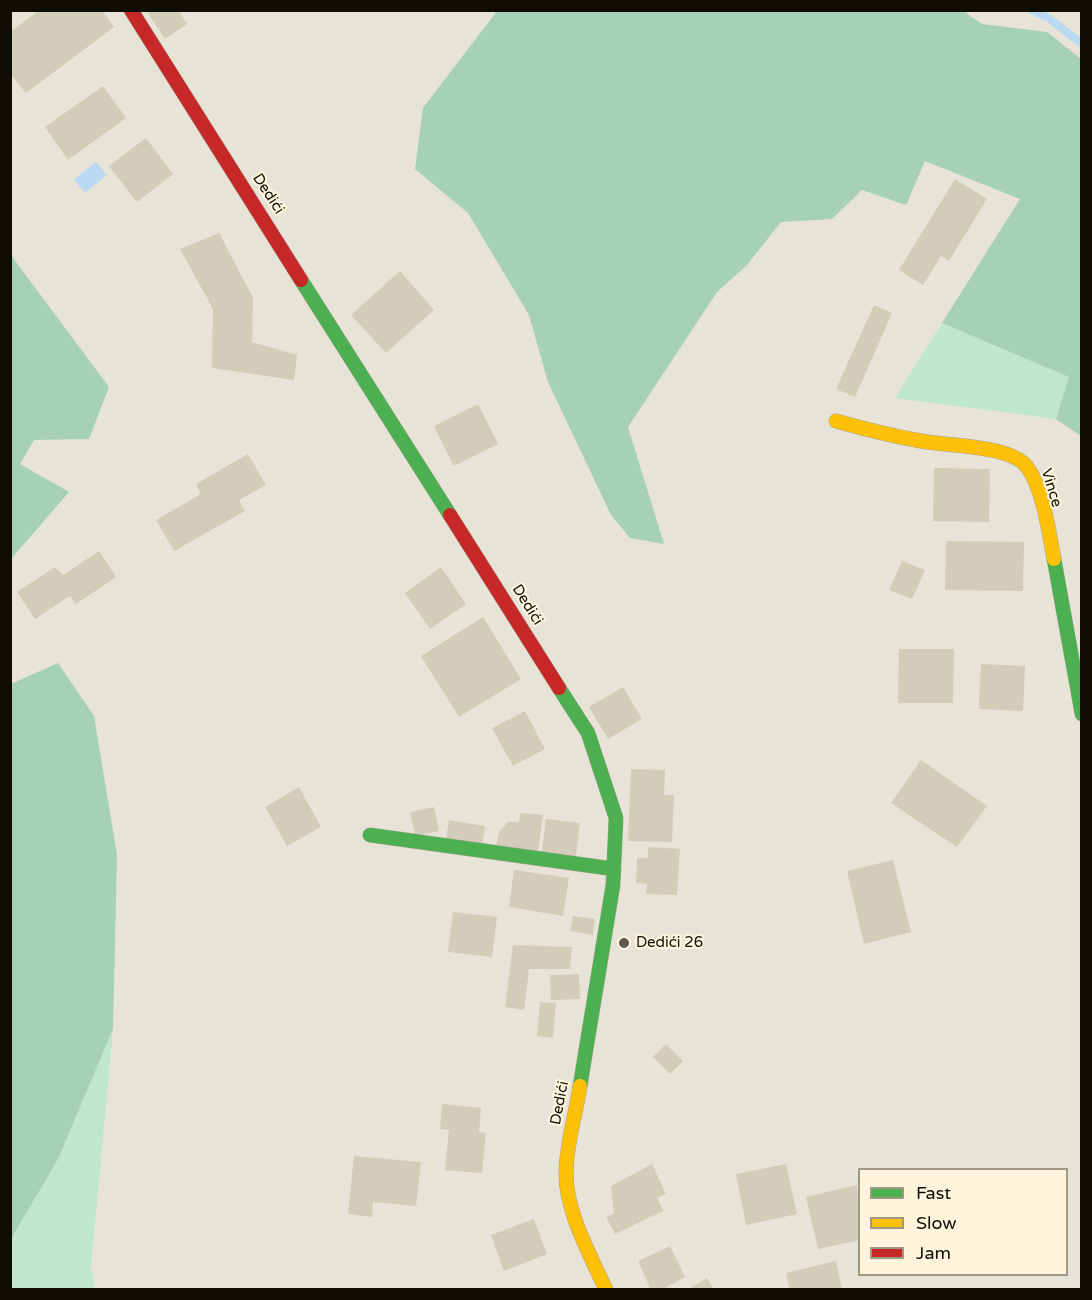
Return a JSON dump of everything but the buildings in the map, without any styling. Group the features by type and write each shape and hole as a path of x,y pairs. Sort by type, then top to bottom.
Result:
{"street":[{"name":"Dedići","path":"131,10 588,733 616,818 614,869 597,997 566,1172 567,1190 575,1215 606,1290"},
{"name":"Vince","path":"836,421 880,433 1001,453 1026,465 1034,479 1040,500 1069,636 1082,714"},
{"path":"370,835 614,869"}],"green space":[{"path":"962,10 982,24 1047,32 1081,59 1081,436 1056,419 1069,377 942,323 1020,199 925,161 906,205 862,190 832,219 781,222 747,265 717,292 628,427 664,544 630,538 611,515 548,382 529,315 468,213 415,169 423,108 497,11"},
{"path":"10,254 109,387 89,439 34,440 20,464 69,492 11,559"},
{"path":"942,323 1070,377 1056,419 895,398"},
{"path":"58,663 94,716 117,855 113,1029 58,1159 11,1239 11,684"},
{"path":"113,1029 91,1266 95,1289 11,1290 11,1235 58,1159"}],"water":[{"path":"96,162 107,175 85,193 74,179"}],"waterway":[{"path":"1032,10 1050,19 1082,44"}],"traffic: fast":[{"path":"301,280 450,515"},
{"path":"1054,559 1082,714"},
{"path":"559,688 588,733 616,818 613,885 580,1086"},
{"path":"370,835 614,869"}],"traffic: slow":[{"path":"836,421 910,439 993,450 1019,460 1027,467 1037,487 1045,511 1054,559"},
{"path":"580,1086 568,1152 567,1188 574,1218 606,1290"}],"traffic: jam":[{"path":"131,10 301,280"},
{"path":"450,515 559,688"}],"place":[{"name":"Dedići 26","path":"624,943"}]}
